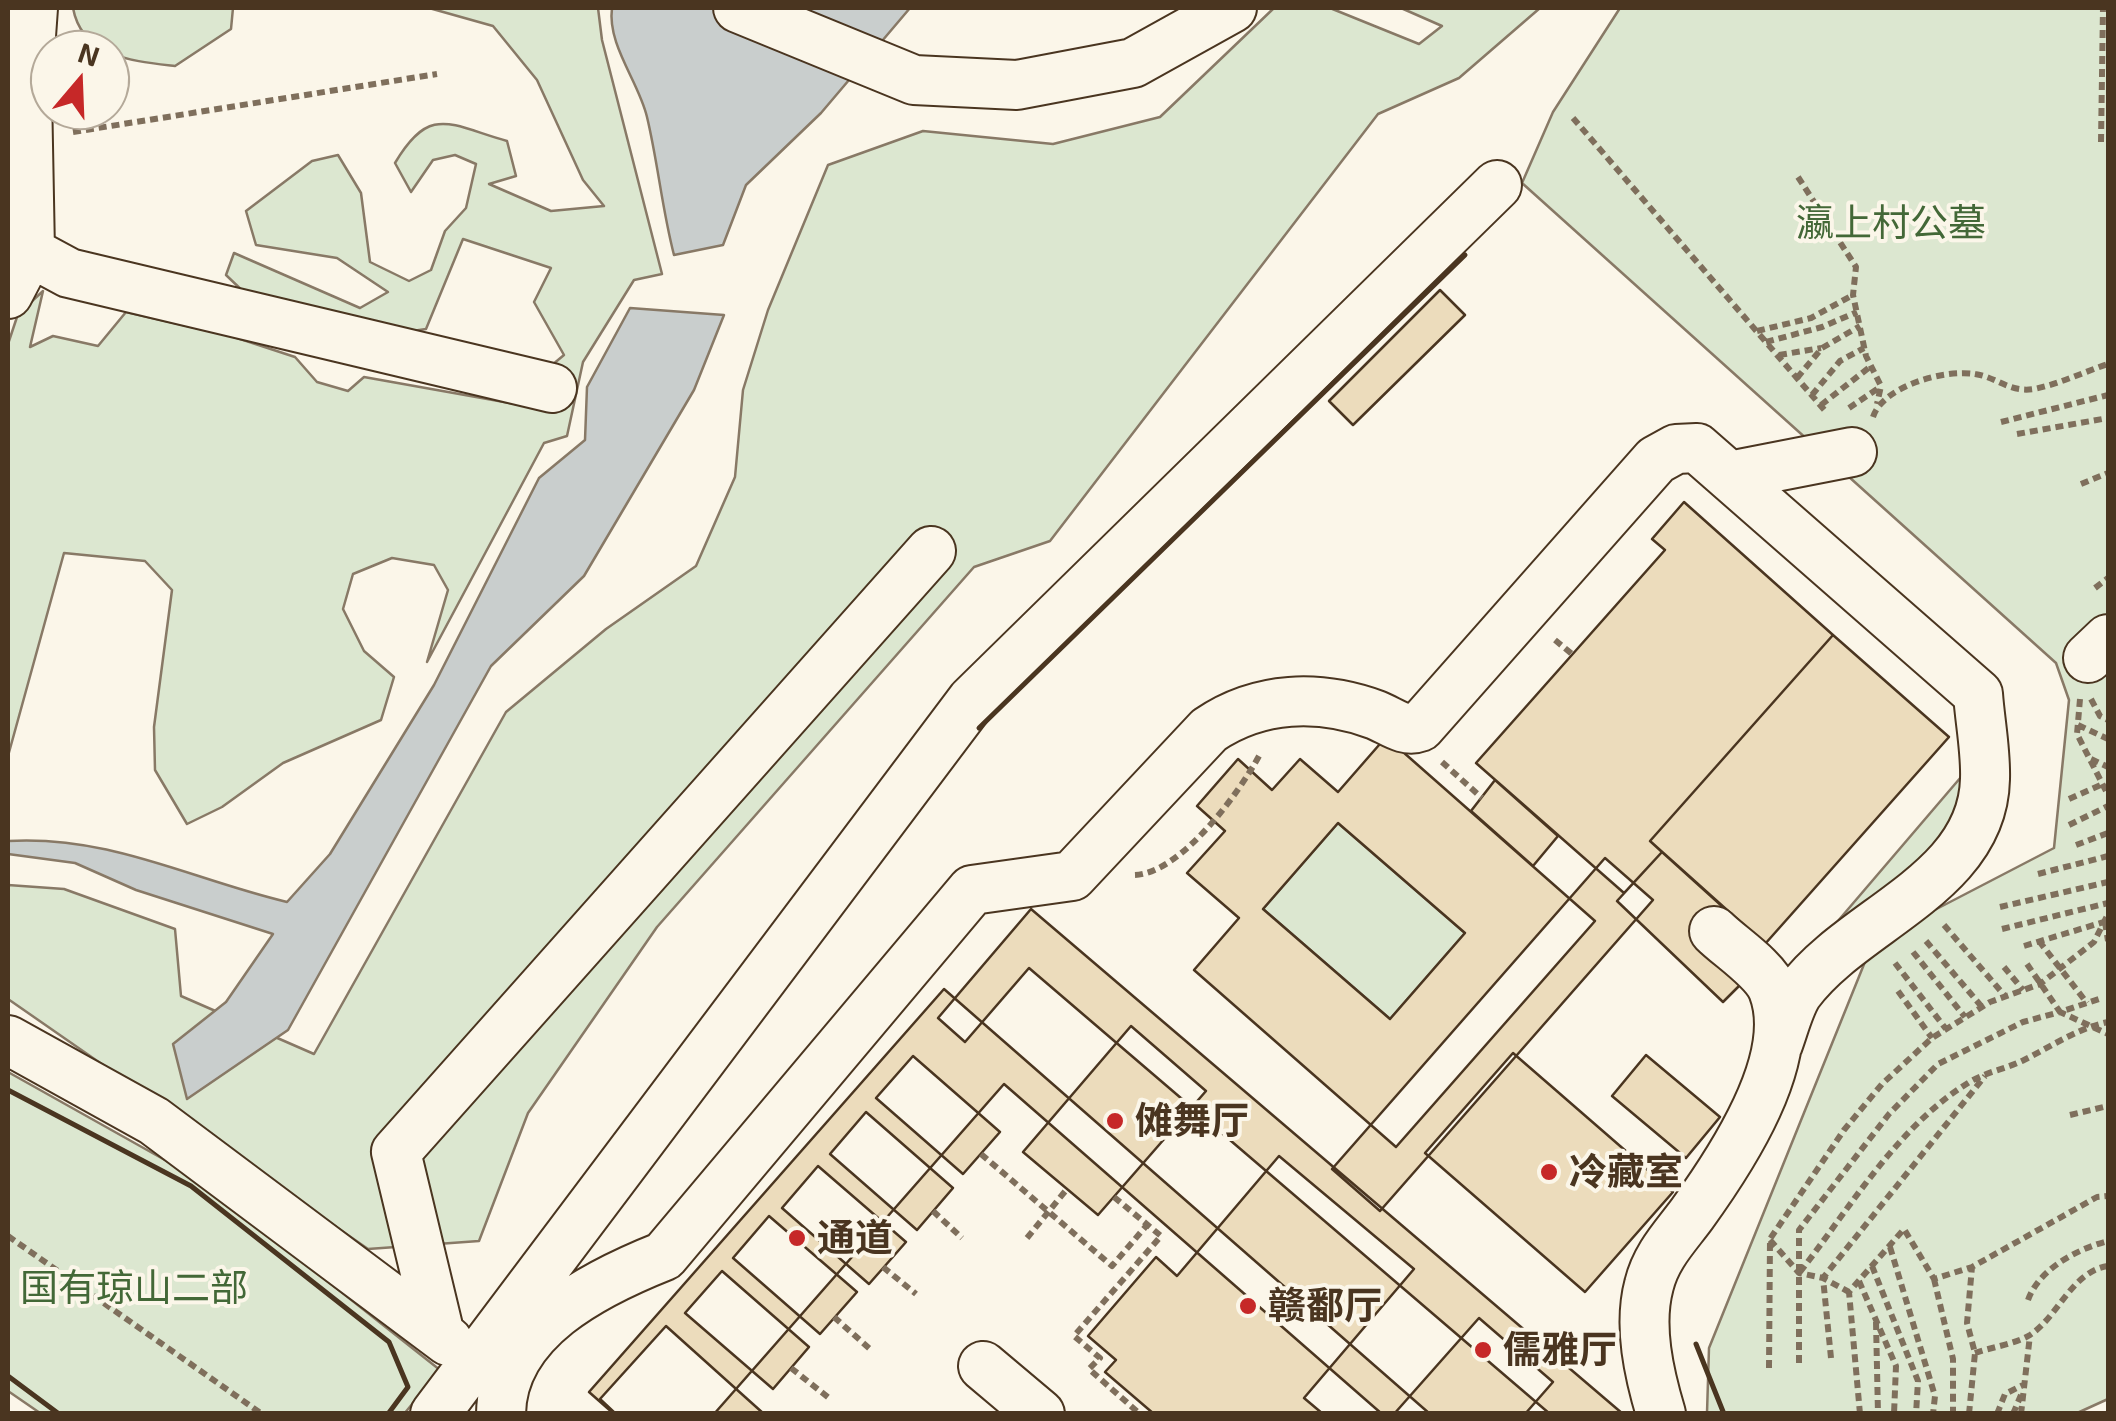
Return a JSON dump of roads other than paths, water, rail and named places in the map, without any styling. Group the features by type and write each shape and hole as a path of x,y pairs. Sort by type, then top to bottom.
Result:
{"street":[{"path":"8,294 30,252 22,162 33,8"},
{"path":"738,8 914,80 1018,85 1133,63 1232,8"},
{"path":"435,1414 972,700 1496,185"},
{"path":"30,252 69,273 552,388"},
{"path":"501,1414 501,1390 536,1330 602,1281 664,1256 972,890 1072,876 1208,730 1233,714 1271,702 1338,704 1407,730 1420,726 1656,460 1676,449 1697,448 1978,694 1986,782 1967,843 1888,916 1844,946 1796,995 1755,1113 1693,1213 1664,1249 1648,1286 1646,1361 1661,1414"},
{"path":"1729,476 1852,452"},
{"path":"440,1335 396,1152 931,552"},
{"path":"1714,931 1772,987 1778,1044"},
{"path":"8,1040 154,1121 470,1359 426,1414"},
{"path":"983,1366 1040,1414"}],"place":[{"name":"傩舞厅","path":"1115,1121"},
{"name":"冷藏室","path":"1549,1172"},
{"name":"通道","path":"797,1238"},
{"name":"赣鄱厅","path":"1248,1306"},
{"name":"儒雅厅","path":"1483,1350"}],"park label":[{"name":"瀛上村公墓","path":"1891,223"},
{"name":"国有琼山二部","path":"134,1288"}]}
